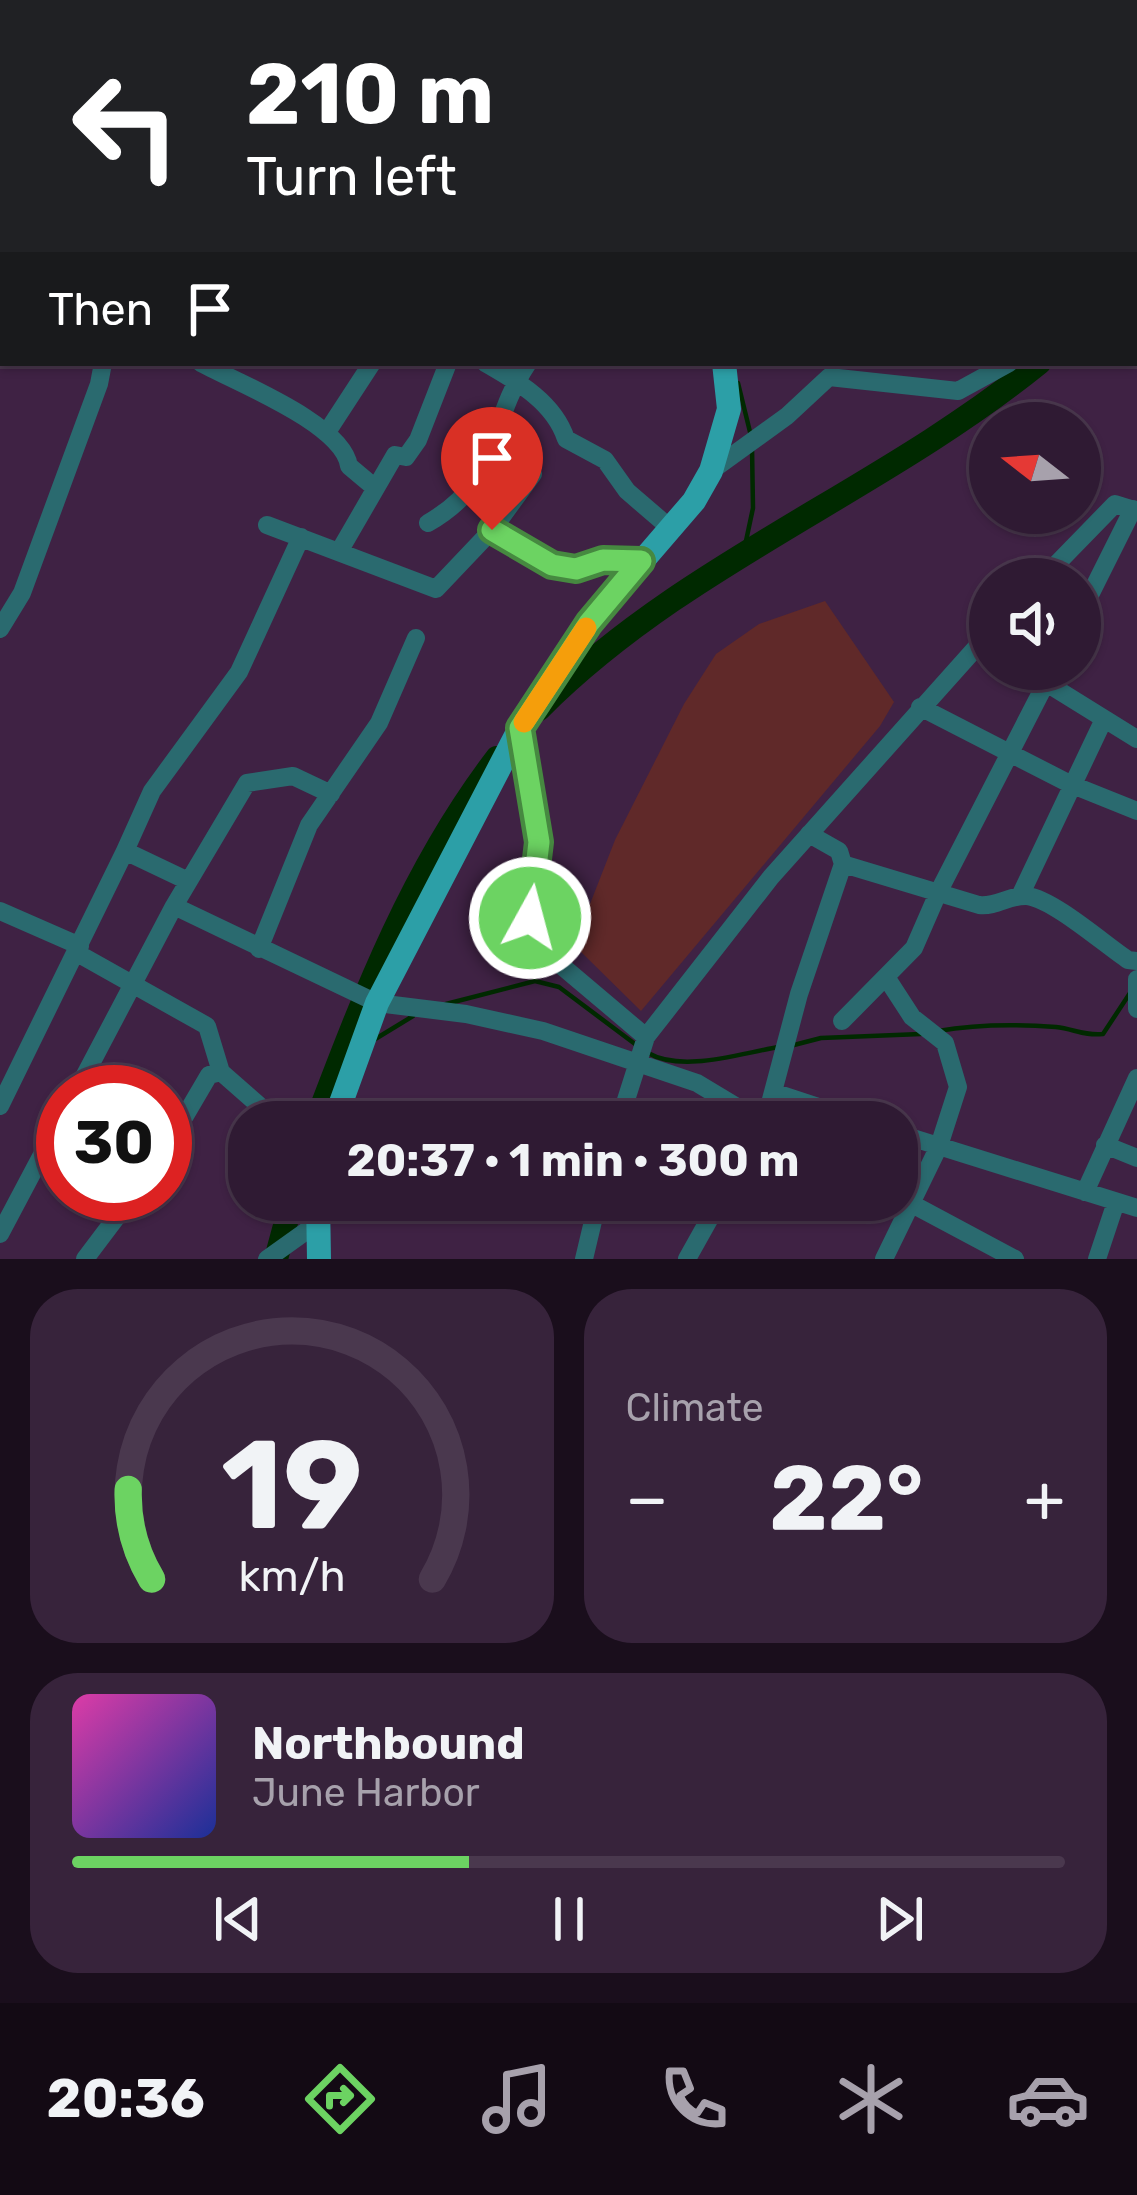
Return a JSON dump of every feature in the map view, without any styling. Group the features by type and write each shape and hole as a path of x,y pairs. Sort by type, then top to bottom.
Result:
{"main road":[{"path":"342,1101 377,1003 520,728 589,623 712,471 729,410 724,366"},
{"path":"318,1221 320,1259"}],"street":[{"path":"0,629 22,593 102,366"},
{"path":"99,384 116,366"},
{"path":"207,366 327,432 347,454 349,466 374,487"},
{"path":"327,432 370,366"},
{"path":"340,550 394,455 406,457 418,440 447,366"},
{"path":"490,366 516,380 559,417 566,439 605,460 627,491 670,528"},
{"path":"428,524 455,508 482,477 495,427 526,366"},
{"path":"712,471 787,416 832,370 958,391 1004,366"},
{"path":"267,525 436,589 492,530 533,474"},
{"path":"1062,558 1115,504 1135,510 1101,575"},
{"path":"492,530 552,565 576,569 603,560 641,561"},
{"path":"0,1106 152,791 239,672 301,537"},
{"path":"259,949 310,825 379,723 416,638"},
{"path":"626,1101 646,1037 809,834 969,658"},
{"path":"842,1021 914,948 1042,690"},
{"path":"1068,690 1137,739"},
{"path":"920,707 1070,784 1137,811"},
{"path":"1020,896 1104,719"},
{"path":"520,728 539,842 530,918 556,961 646,1037"},
{"path":"90,1065 174,906 247,783 293,776 331,794"},
{"path":"770,1101 843,864 838,851 809,834"},
{"path":"125,851 188,881"},
{"path":"843,864 991,907 1020,896 1040,900 1137,962"},
{"path":"174,906 377,1003 466,1014 543,1031 697,1083 728,1101"},
{"path":"0,911 78,949 207,1026 221,1072 254,1101"},
{"path":"886,977 912,1017 945,1043 958,1087 939,1146 918,1178"},
{"path":"1137,979 1137,1009"},
{"path":"192,1105 209,1076 221,1072"},
{"path":"1085,1192 1137,1078"},
{"path":"773,1092 800,1101"},
{"path":"918,1140 1137,1208"},
{"path":"1105,1145 1137,1158"},
{"path":"0,1234 36,1165"},
{"path":"1097,1259 1116,1202"},
{"path":"918,1207 1015,1259"},
{"path":"85,1259 114,1221"},
{"path":"267,1259 307,1221"},
{"path":"584,1259 593,1221"},
{"path":"687,1259 708,1221"},
{"path":"884,1259 897,1221"}],"shaded area":[{"path":"825,601 894,702 880,726 641,1011 574,945 615,840 684,704 716,654 759,624"}],"waterway":[{"path":"539,709 656,612 914,451 1035,366"},
{"path":"738,383 751,436"},
{"path":"743,555 753,508 752,447"},
{"path":"324,1101 416,887 497,758"},
{"path":"446,1004 535,981 559,987 639,1047"},
{"path":"938,1031 1011,1025 1103,1034 1130,993"},
{"path":"372,1041 413,1016"},
{"path":"790,1046 821,1038 921,1034"},
{"path":"648,1053 695,1061 779,1047"},
{"path":"336,1067 348,1058"},
{"path":"276,1259 286,1221"}],"slow traffic":[{"path":"524,722 586,628"}],"route":[{"path":"492,530 552,565 576,569 603,560 641,561 589,623 520,728 539,842 530,918"}]}
